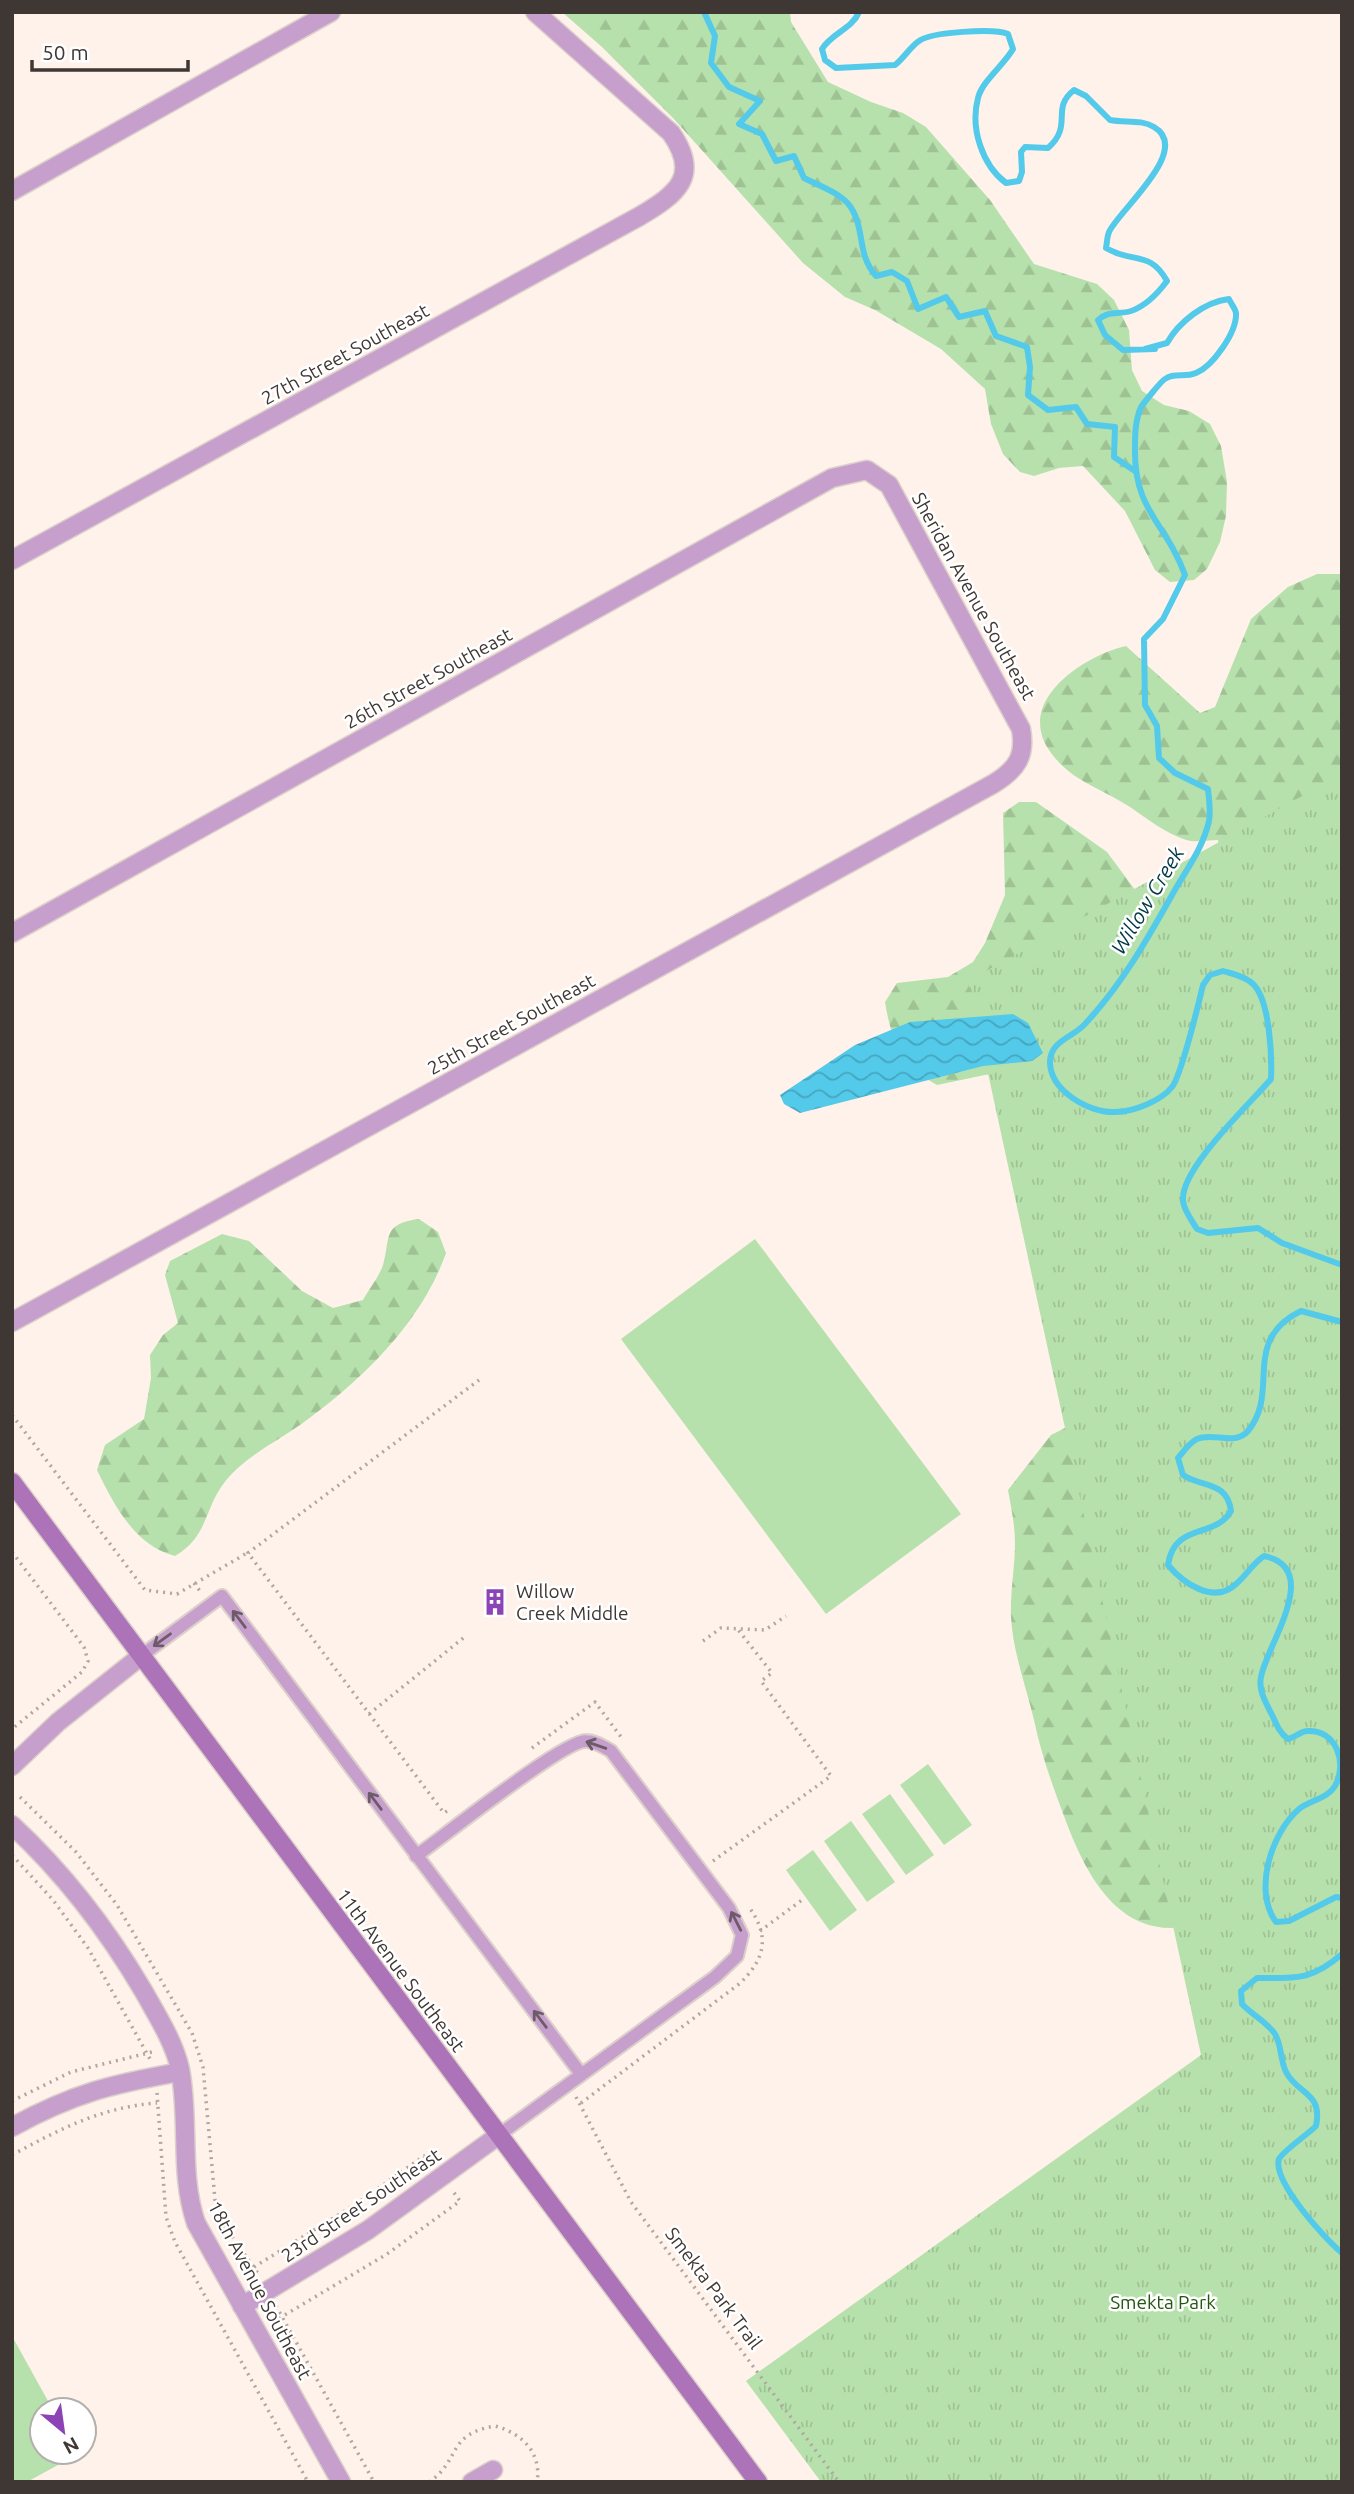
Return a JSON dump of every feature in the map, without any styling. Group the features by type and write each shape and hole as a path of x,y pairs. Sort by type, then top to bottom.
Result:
{"main road":[{"name":"11th Avenue Southeast","path":"12,1482 758,2482"}],"street":[{"path":"12,191 331,12"},
{"name":"27th Street Southeast","path":"12,560 640,216 671,196 681,184 685,172 685,158 671,133 536,12"},
{"name":"Sheridan Avenue Southeast","path":"867,470 880,477 897,498 1010,705 1021,730 1022,754"},
{"name":"26th Street Southeast","path":"12,933 832,478 867,470"},
{"name":"25th Street Southeast","path":"12,1322 993,784 1017,765 1022,754"},
{"path":"12,1766 58,1722 141,1656"},
{"name":"18th Avenue Southeast","path":"12,1825 69,1882 108,1935 170,2040 180,2072 190,2204 196,2223 341,2482"},
{"path":"12,2127 73,2096 108,2085 180,2072"},
{"name":"23rd Street Southeast","path":"242,2306 368,2230 499,2135"},
{"path":"472,2482 493,2470"}],"lane":[{"path":"141,1656 222,1596 581,2074"},
{"path":"416,1856 561,1751 585,1741 599,1744 611,1751 738,1922 742,1935 737,1956 715,1977 499,2135"}],"path":[{"path":"12,1415 145,1590 177,1594 248,1553 479,1380"},
{"path":"12,1552 83,1647 88,1661 82,1672 12,1729"},
{"path":"248,1553 444,1813 455,1805"},
{"path":"703,1641 722,1628 736,1627 754,1632 765,1630 786,1616"},
{"path":"713,1861 831,1776 761,1681 772,1673 736,1627"},
{"path":"369,1714 467,1635"},
{"path":"530,1750 594,1702"},
{"path":"12,1855 52,1899 88,1948 148,2054 71,2071 12,2101"},
{"name":"Smekta Park Trail","path":"802,1900 760,1931 762,1944 758,1965 739,1984 581,2103 631,2202 839,2482"},
{"path":"192,2033 203,2067 215,2200 222,2222 254,2267 347,2211 424,2156 460,2201 377,2260 282,2317 374,2482"},
{"path":"12,2155 89,2116 112,2109 157,2103"},
{"path":"232,2344 308,2482"},
{"path":"429,2482 440,2475 457,2444 468,2434 495,2426 523,2438 538,2465 537,2482"}],"green space":[{"path":"562,12 790,12 791,22 828,82 903,113 926,127 990,200 1034,264 1097,284 1114,300 1129,330 1132,370 1142,391 1164,405 1189,411 1210,424 1221,446 1227,482 1226,516 1220,542 1207,569 1194,580 1170,582 1155,570 1125,511 1083,466 1059,468 1034,476 1020,472 1003,454 991,424 985,389 941,349 875,310 845,297 803,263 673,118 602,47"},
{"path":"1317,574 1342,574 1342,871 1221,867 1218,840 1191,841 1173,835 1077,777 1051,753 1042,734 1041,716 1047,699 1058,684 1073,671 1109,651 1126,646 1200,713 1215,707 1251,619 1288,587"},
{"name":"Smekta Park","path":"1342,774 1342,2482 821,2482 746,2381 1201,2055 968,981"},
{"path":"1019,802 1036,802 1107,852 1175,944 1004,1071 937,1085 915,1069 900,1051 885,1002 897,983 948,977 973,962 985,943 1005,895 1003,813"},
{"path":"419,1219 438,1232 446,1253 421,1304 386,1350 345,1390 300,1425 250,1458 232,1474 218,1493 200,1531 186,1548 175,1556 161,1551 137,1534 119,1510 97,1470 105,1445 144,1419 151,1378 150,1355 163,1335 178,1323 165,1275 170,1261 222,1234 249,1241 302,1291 333,1308 363,1300 381,1269 393,1229 398,1224"},
{"path":"755,1239 961,1514 826,1614 621,1339"},
{"path":"1071,1425 1189,1926 1164,1928 1142,1923 1108,1898 1094,1880 1072,1838 1051,1781 1017,1656 1011,1617 1015,1536 1008,1490 1051,1435"},
{"path":"928,1764 972,1825 944,1845 900,1785"},
{"path":"890,1794 934,1855 906,1875 862,1814"},
{"path":"851,1821 895,1882 867,1902 824,1841"},
{"path":"813,1850 857,1910 830,1931 786,1870"},
{"path":"12,2336 45,2396 28,2396 28,2466 56,2466 27,2482 12,2482"}],"water":[{"path":"1013,1014 1028,1023 1043,1053 1032,1061 983,1066 800,1113 784,1104 780,1095 855,1045 910,1022"}],"waterway":[{"path":"704,12 715,36 711,63 729,87 760,101 739,124 762,134 776,161 794,156 804,178 831,191 849,205 857,219 866,260 876,276 892,272 907,281 918,309 946,297 959,317 985,311 996,336 1027,347 1030,367 1028,395 1048,410 1076,407 1087,424 1115,427 1114,457 1135,471"},
{"name":"Willow Creek","path":"859,12 852,23 822,49 825,60 836,68 895,65 919,41 936,35 977,31 1008,34 1013,49 980,92 976,110 977,133 984,156 1006,183 1019,181 1022,172 1021,152 1025,147 1048,148 1056,140 1060,132 1063,104 1074,90 1086,96 1110,120 1149,125 1164,137 1165,150 1159,165 1115,222 1107,238 1106,248 1147,261 1161,271 1167,281 1142,306 1131,311 1106,315 1098,320 1105,335 1123,350 1155,349 1145,349 1167,343 1193,314 1210,304 1229,299 1236,313 1233,329 1210,363 1196,373 1163,380 1141,407 1135,433 1136,470 1145,503 1185,575 1163,619 1144,639 1145,705 1157,726 1159,758 1175,773 1208,789 1209,821 1195,856 1134,959 1111,993 1084,1025 1058,1044 1050,1062 1056,1082 1063,1090 1093,1109 1115,1112 1146,1105 1161,1097 1176,1080 1203,985 1210,975 1223,971 1253,984 1259,992 1266,1015 1271,1079 1218,1137 1193,1171 1185,1187 1184,1207 1197,1229 1208,1233 1258,1228 1282,1243 1342,1265"},
{"name":"Willow Creek","path":"1342,1322 1301,1311 1283,1323 1272,1337 1266,1352 1262,1400 1248,1431 1237,1438 1197,1439 1178,1458 1183,1475 1219,1490 1229,1501 1231,1511 1224,1520 1178,1542 1168,1565 1182,1579 1209,1592 1227,1590 1240,1581 1264,1556 1281,1563 1290,1576 1291,1591 1287,1609 1265,1663 1260,1682 1262,1693 1285,1737 1288,1739 1307,1731 1325,1736 1337,1749 1340,1767 1339,1777 1332,1790 1299,1809 1280,1832 1268,1863 1266,1895 1276,1922 1289,1921 1336,1897 1342,1898"},
{"name":"Willow Creek","path":"1342,1954 1312,1973 1292,1978 1257,1978 1241,1991 1242,2004 1275,2034 1291,2080 1316,2106 1316,2126 1285,2152 1279,2159 1279,2169 1291,2195 1324,2236 1342,2253"}],"place":[{"name":"Willow Creek Middle","path":"495,1602"}]}
